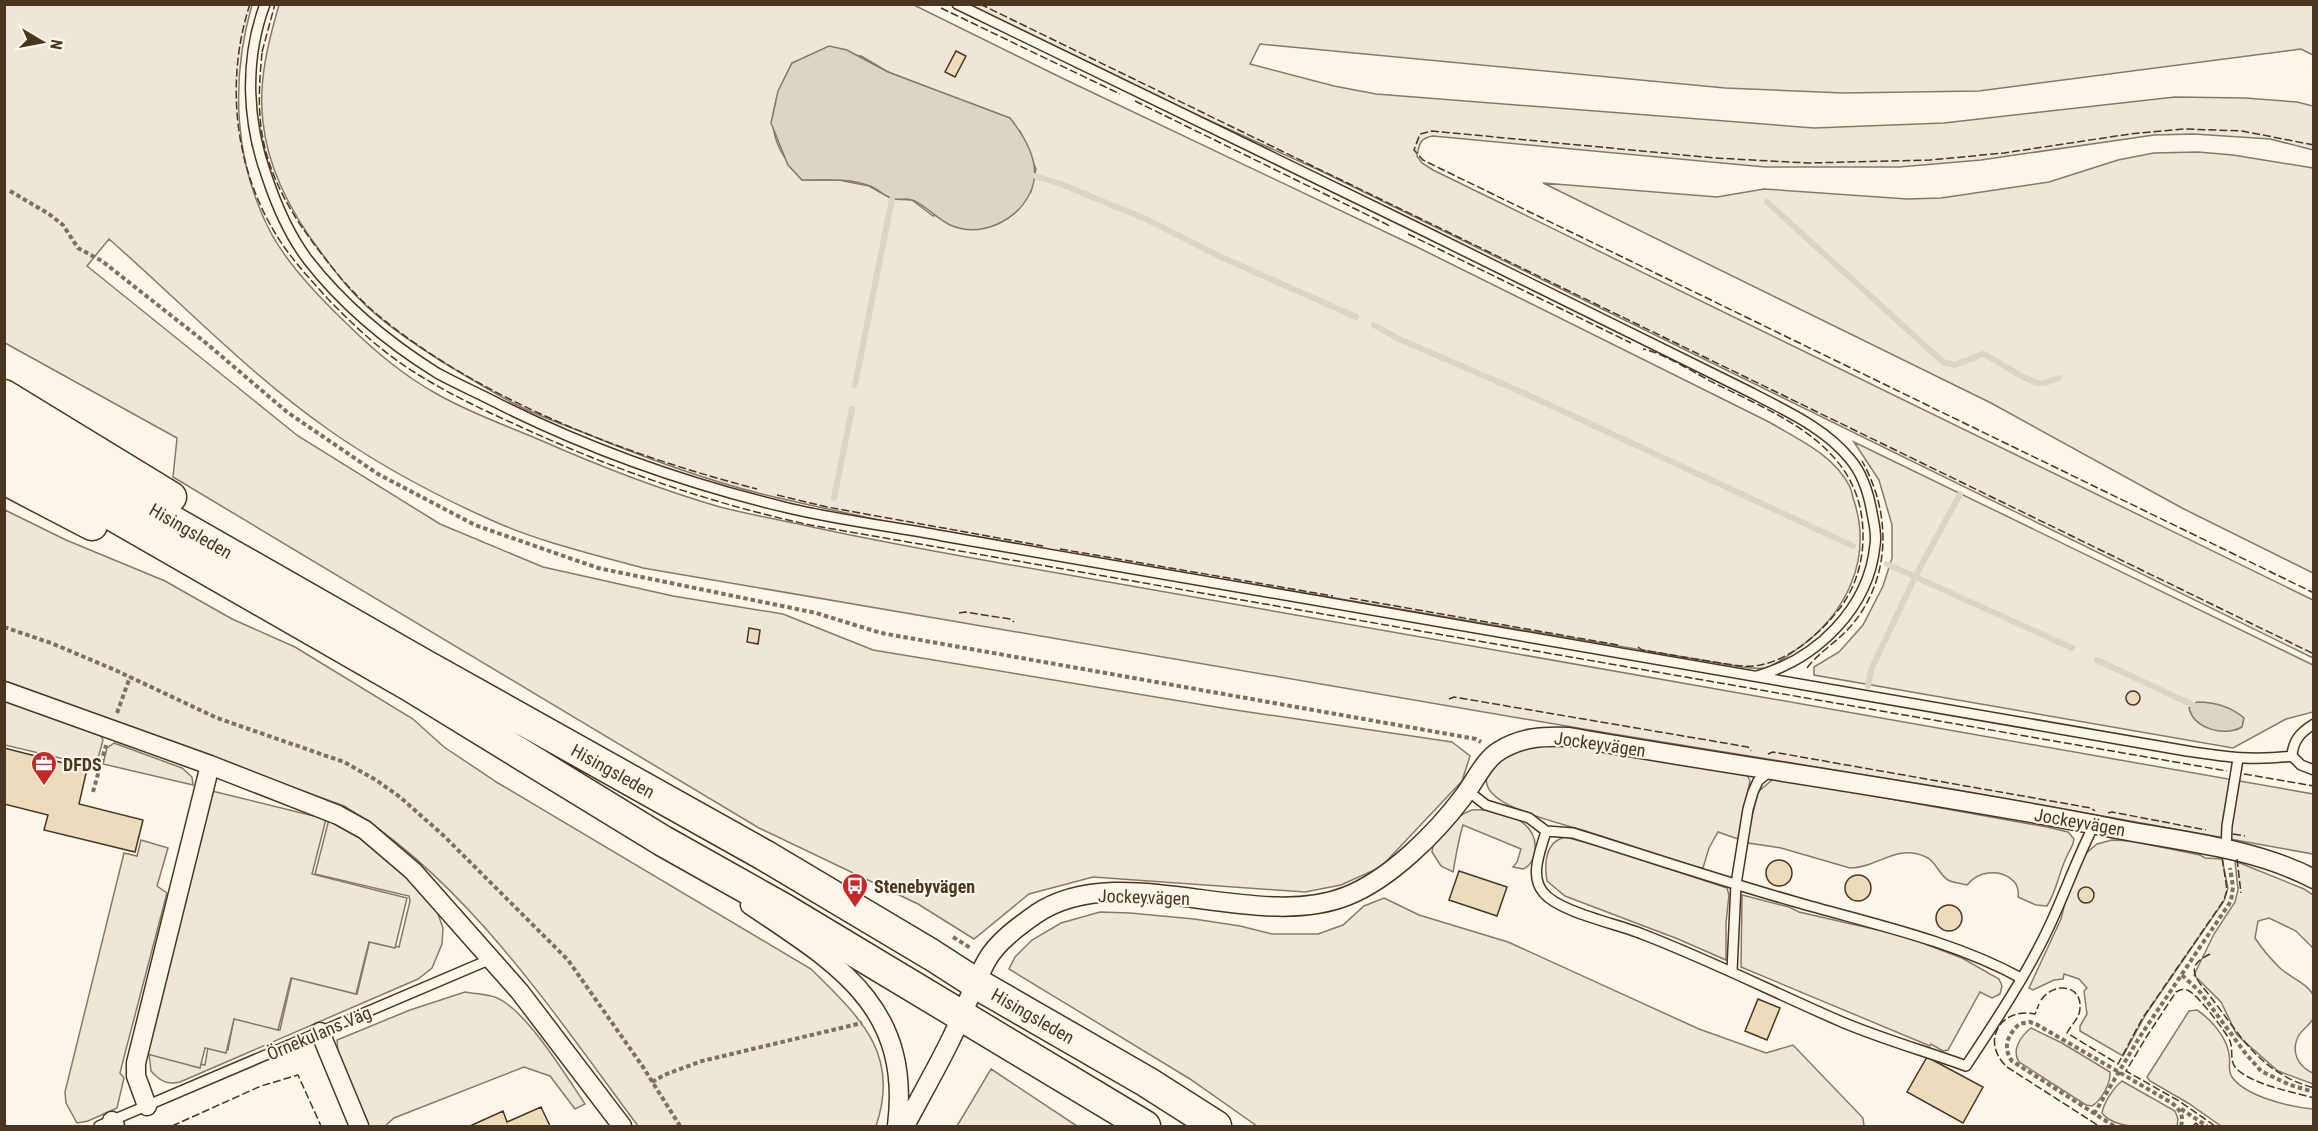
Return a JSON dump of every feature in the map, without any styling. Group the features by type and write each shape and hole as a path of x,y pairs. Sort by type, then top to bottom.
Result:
{"highway":[{"path":"4,395 345,602 416,675"},
{"name":"Hisingsleden","path":"4,426 416,675 663,841 784,909 1145,1126"},
{"name":"Hisingsleden","path":"4,453 416,675 764,855 932,955 982,972 1216,1126"},
{"path":"4,478 226,596 416,675"}],"street":[{"path":"4,691 210,765 338,815 365,830 413,871 492,959 520,992 622,1126"},
{"name":"Jockeyvägen","path":"905,1126 952,1038 982,972 1016,928 1039,912 1069,899 1098,893 1141,894 1284,907 1327,902 1347,896 1368,886 1405,859 1468,791 1497,752 1517,741 1541,736 1569,737 2094,825 2226,850 2294,869 2313,879"},
{"path":"147,1106 136,1076 136,1063 210,765"},
{"path":"712,869 741,899 807,943 842,970 867,1000 887,1032 897,1062 900,1101 897,1126"},
{"path":"320,1032 359,1126"}],"lane":[{"path":"265,4 255,41 251,71 250,102 253,131 275,202 295,241 308,260 330,286 375,329 439,374 538,423 631,462 787,508 1448,625 2238,759 2292,756"},
{"path":"957,4 1752,393 1790,413 1839,446 1852,460 1870,504 1876,543 1865,585 1855,607 1824,640 1781,669 1755,676"},
{"path":"2292,756 2293,745 2302,731 2313,723"},
{"path":"2292,756 2301,765 2313,770"},
{"path":"2226,850 2227,826 2238,759"},
{"path":"1732,971 1736,884 1753,792 1758,781 1770,771"},
{"path":"1468,791 1486,805 1529,818 1546,831 1573,833 1736,884 1914,935 1979,957 2021,978"},
{"path":"1546,831 1536,876 1538,886 1544,895 1561,906 1641,933 1732,971 1843,1023 1966,1066 2021,978 2049,927 2079,854 2094,825"},
{"name":"Örnekulans Väg","path":"109,1125 147,1106 492,959"}],"path":[{"path":"10,191 63,225 78,248 102,261 198,336 287,412 378,474 475,525 598,568 816,614 881,633 1476,739 1497,752"},
{"path":"115,717 130,677"},
{"path":"93,792 108,736"},
{"path":"2094,1114 2139,1038 2231,901 2234,887 2226,850"},
{"path":"932,955 948,936 965,944 982,972"},
{"path":"2182,975 2201,993 2261,1071 2290,1085 2313,1092"},
{"path":"652,1082 664,1075 702,1062 854,1025 876,1015"},
{"path":"2114,1126 2012,1061 2008,1055 2007,1042 2013,1029 2025,1022 2036,1024 2172,1103 2207,1126"},
{"path":"2172,1103 2180,1110 2183,1119 2181,1126"}],"shaded area":[{"path":"5,5 252,5 240,63 240,122 243,151 259,208 279,247 305,281 365,342 424,387 475,413 584,459 674,493 761,516 998,563 2313,794 2313,854 1958,790 1607,733 643,568 566,547 510,528 428,490 387,467 329,430 271,386 109,239 87,266 298,436 440,524 543,567 673,596 783,614 873,650 1222,708 1452,742 1470,756 1462,781 1381,867 1341,885 1305,892 1093,877 1029,894 974,939 918,904 759,828 173,477 177,438 5,343"},
{"path":"279,5 914,5 1417,247 1769,422 1803,442 1835,466 1851,489 1859,525 1860,546 1851,584 1842,602 1816,634 1770,666 1748,668 897,524 762,494 658,462 537,414 488,389 392,327 344,283 291,206 276,174 266,140 262,107 263,77","holes":["861,56 888,72 944,94 1020,131 1036,169 1031,192 933,216 912,200 892,199 869,186 839,180 802,180 780,150 773,124 778,96 792,63 807,57"]},
{"path":"968,5 2313,5 2313,55 2301,49 1979,91 1843,93 1725,88 1260,44 1250,64 1334,86 1376,94 1814,128 1944,123 2175,97 2245,98 2297,102 2313,106 2313,150 2270,139 2194,134 2154,135 1981,160 1899,167 1765,167 1433,136 1421,142 1417,156 1422,163 1433,170 2313,600 2313,658 1323,172 1155,96"},
{"path":"829,46 847,50 888,72 1010,118 1022,134 1034,163 1034,183 1024,203 1016,212 996,225 973,230 961,229 945,222 917,202 910,199 891,198 862,183 802,180 788,165 771,123 778,91 792,63"},
{"path":"2198,152 2233,155 2313,168 2313,573 2182,508 1991,403 1543,183 1717,197 1764,189 1907,199 1941,198 2049,182 2118,160 2154,153"},
{"path":"1854,442 2313,665 2313,712 2286,719 2233,748 1814,675 1814,667 1839,652 1863,625 1883,586 1892,558 1892,525 1879,480"},
{"path":"5,510 66,540 165,581 232,619 295,647 413,719 444,747 498,783 811,969 859,1021 871,1038 879,1057 883,1077 882,1100 876,1126 638,1126 505,951 429,871 388,836 344,806 5,681"},
{"path":"5,700 100,734 103,740 97,762 90,761 89,765 5,745"},
{"path":"2197,702 2216,704 2233,710 2244,718 2242,727 2219,731 2203,726 2192,715 2189,708"},
{"path":"1549,742 1747,775 1750,781 1738,839 1718,832 1709,848 1703,868 1696,867 1535,816 1501,801 1490,791 1486,780 1492,768 1503,756"},
{"path":"114,743 182,768 192,777 193,785 103,764 107,748"},
{"path":"1772,780 1802,783 2047,827 2068,832 2074,842 2047,906 2036,905 2018,897 2017,886 2005,875 1982,874 1967,885 1950,881 1929,859 1915,853 1896,854 1860,867 1850,868 1781,848 1748,843 1747,837 1758,792"},
{"path":"212,791 326,819 312,874 407,898 395,948 369,942 356,994 291,978 278,1030 234,1019 226,1053 205,1048 200,1068 147,1054"},
{"path":"1472,810 1504,814 1523,823 1530,830 1534,839 1535,853 1526,868 1513,867 1521,849 1463,825 1453,872 1441,866 1432,852 1436,839 1453,821"},
{"path":"329,819 365,838 431,900 443,928 442,944 432,968 418,979 180,1082 171,1083 161,1080 151,1071 149,1054 205,1065 208,1047 228,1050 234,1018 280,1030 292,977 357,994 370,940 399,947 410,901 409,896 315,874"},
{"path":"1565,837 1600,846 1727,888 1729,895 1726,960 1565,896 1547,881 1546,861 1553,844"},
{"path":"141,840 168,848 157,886 167,893 120,1073 124,1078 117,1108 88,1121 77,1123 66,1103 65,1092 124,853 137,856"},
{"path":"2112,840 2131,841 2200,855 2205,858 2222,859 2228,888 2224,901 2146,1014 2123,1056 2080,1031 2080,1026 2087,1014 2084,991 2087,988 2079,979 2064,974 2063,979 2054,980 2033,990 2029,988 2061,919 2084,855 2097,844"},
{"path":"2235,861 2304,889 2313,895 2313,948 2296,931 2269,918 2258,921 2255,938 2276,964 2309,989 2314,998 2314,1017 2299,1035 2295,1047 2300,1063 2313,1073 2313,1084 2278,1071 2237,1035 2221,1002 2194,975 2214,934 2235,902 2238,890"},
{"path":"1742,895 1789,907 1799,912 1904,936 1962,958 1999,979 2002,986 2000,994 1992,998 1980,992 1948,1050 1943,1051 1931,1044 1930,1046 1741,967"},
{"path":"1384,898 1419,915 1508,942 1699,1029 1766,1053 1793,1045 1863,1118 1864,1126 1257,1126 1190,1079 1009,969 1015,957 1032,940 1061,923 1100,912 1194,919 1240,926 1272,934 1318,934 1343,925 1364,906"},
{"path":"465,992 497,998 520,1016 545,1045 585,1104 575,1109 550,1076 524,1067 394,1118 385,1126 368,1126 339,1068 337,1040 410,1010"},
{"path":"2197,1010 2208,1018 2222,1035 2228,1048 2229,1069 2232,1077 2239,1084 2270,1100 2313,1109 2313,1126 2221,1126 2150,1081 2147,1077 2189,1011"},
{"path":"2031,1028 2062,1043 2110,1072 2107,1086 2095,1104 2086,1105 2019,1062 2016,1053 2018,1044"},
{"path":"991,1069 1077,1126 957,1126"},
{"path":"2122,1081 2175,1111 2178,1119 2177,1126 2136,1127 2108,1119 2102,1113 2103,1109 2110,1095"}],"building":[{"path":"956,51 966,56 955,77 945,72"},
{"path":"749,628 760,630 758,644 747,642"},
{"path":"2133,691 2138,693 2140,698 2138,703 2133,705 2128,703 2126,698 2128,693"},
{"name":"DFDS","path":"4,748 87,769 79,804 143,820 135,852 44,830 48,815 4,804"},
{"path":"1779,860 1788,864 1792,873 1788,882 1779,886 1770,882 1766,873 1770,864"},
{"path":"1459,871 1507,887 1497,916 1449,900"},
{"path":"1858,875 1867,879 1871,888 1867,897 1858,901 1849,897 1845,888 1849,879"},
{"path":"2083,887 2089,887 2094,895 2092,901 2083,903 2078,898 2078,892"},
{"path":"1949,905 1958,909 1962,918 1958,927 1949,931 1940,927 1936,918 1940,909"},
{"path":"1758,999 1780,1008 1767,1040 1745,1031"},
{"path":"1927,1057 1983,1087 1963,1123 1907,1092"},
{"path":"541,1107 550,1126 470,1126 503,1111 507,1122"}],"waterway":[{"path":"1035,176 1061,184 1148,220 1221,257 1356,317"},
{"path":"855,385 892,199"},
{"path":"1767,202 1943,362 1955,365 1983,354 2035,382 2045,383 2059,378"},
{"path":"1374,325 1399,339 1526,394 1853,546"},
{"path":"834,498 852,409"},
{"path":"1868,686 1871,670 1915,577 1960,494"},
{"path":"1887,564 2072,648"},
{"path":"2097,660 2193,705"}],"fence":[{"path":"250,4 242,33 236,93 243,153 262,210 295,261 358,329 414,372 492,414 590,457 698,495 810,525 2227,771"},
{"path":"262,52 275,4"},
{"path":"980,4 2314,654"},
{"path":"941,8 1120,94"},
{"path":"262,53 261,124 265,148 274,175 286,201 309,237 342,279 369,307 429,353 518,403 612,444 709,476 757,489"},
{"path":"1135,101 1390,226"},
{"path":"2314,145 2242,131 2184,129 2130,134 2004,153 1930,160 1808,163 1715,158 1432,131 1420,134 1414,150 1423,160 1433,165 2314,593"},
{"path":"1408,234 1631,343"},
{"path":"1638,647 1642,650 1739,666 1766,664 1789,654 1828,622 1848,596 1856,577 1863,537 1860,506 1850,480 1835,458 1815,440 1792,423 1767,409 1670,359 1643,349"},
{"path":"1807,668 1851,626 1864,608 1874,588 1880,567 1883,546 1879,503 1862,461"},
{"path":"777,495 827,507 1043,546"},
{"path":"1060,549 1333,596"},
{"path":"1350,598 1618,645"},
{"path":"959,613 1010,619 1014,622"},
{"path":"1449,699 1454,697 1748,747 1751,751"},
{"path":"1768,754 1773,752 2091,808 2095,811"},
{"path":"2244,774 2314,786"},
{"path":"2108,813 2206,830"},
{"path":"2233,834 2245,836"},
{"path":"2041,1000 2052,990 2059,988 2072,990 2079,1000 2080,1012 2067,1033 2118,1064 2142,1019 2224,900 2227,890 2222,856"},
{"path":"2237,859 2241,893"},
{"path":"2210,954 2197,963 2194,970 2195,975 2237,1032 2249,1047 2276,1071 2314,1088"},
{"path":"2215,1126 2179,1101 2126,1071 2176,992 2181,990 2186,989 2193,994 2223,1030 2230,1041 2232,1061 2239,1071 2264,1084 2314,1098"},
{"path":"2005,1065 1995,1046 1998,1028 2004,1020 2013,1016 2023,1013 2035,1014 2039,1004"},
{"path":"2007,1067 2099,1126"},
{"path":"172,1126 261,1086 298,1075 321,1126"},
{"path":"2193,1126 2196,1123 2199,1126"}],"place":[{"name":"DFDS","path":"44,787"},
{"name":"Stenebyvägen","path":"855,909"}]}
